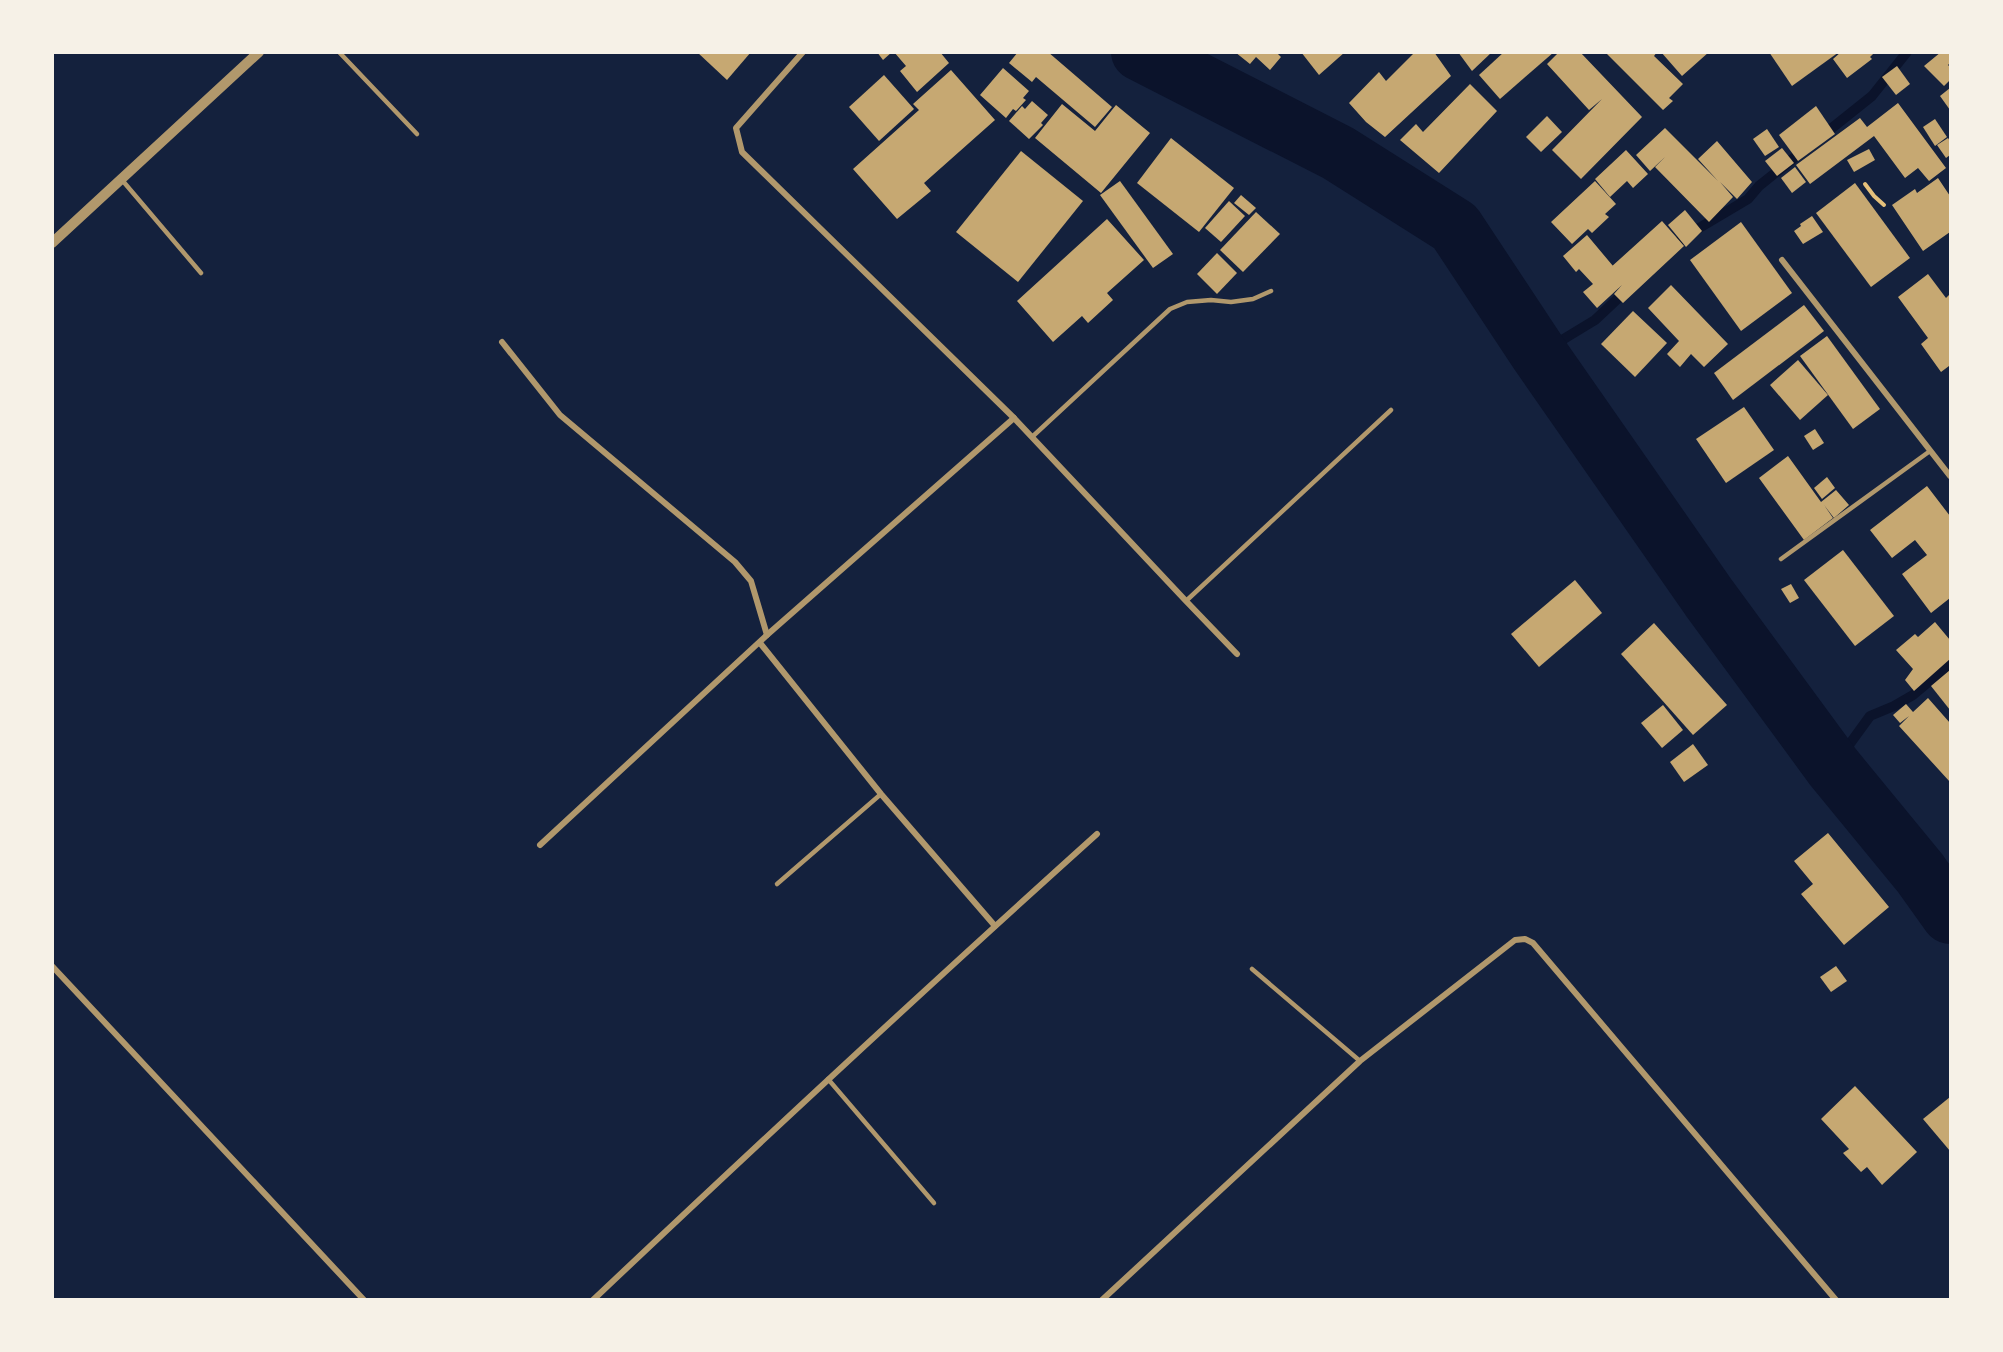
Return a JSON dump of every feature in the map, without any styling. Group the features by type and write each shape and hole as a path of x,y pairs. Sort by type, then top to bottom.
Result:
{"street":[{"path":"52,243 260,52"},
{"path":"803,52 736,128 742,152 1014,418 1237,654"},
{"path":"1782,260 1950,476"},
{"path":"502,342 560,415 735,562 751,581 767,635"},
{"path":"540,844 767,635 1014,418"},
{"path":"760,643 881,794 995,926"},
{"path":"592,1299 828,1079 1097,834"},
{"path":"1102,1299 1360,1061 1515,940 1525,939 1533,943 1836,1299"},
{"path":"52,966 364,1299"}],"lane":[{"path":"339,52 417,134"},
{"path":"122,180 201,273"},
{"path":"1032,437 1170,309 1187,302 1211,300 1231,302 1253,299 1271,291"},
{"path":"1186,601 1391,410"},
{"path":"1781,559 1930,451"},
{"path":"777,884 881,794"},
{"path":"1252,969 1360,1061"},
{"path":"828,1079 934,1203"}],"path":[{"path":"1864,184 1884,205"}],"building":[{"path":"697,52 751,52 727,80"},
{"path":"877,52 892,52 883,60"},
{"path":"894,52 940,52 949,63 917,92 900,71 906,66"},
{"path":"1018,52 1048,52 1112,107 1095,127 1036,77 1032,82 1009,63"},
{"path":"1235,52 1276,52 1281,57 1270,70 1256,57 1250,64"},
{"path":"1301,52 1345,52 1319,75"},
{"path":"1415,52 1434,52 1451,76 1385,137 1366,122 1349,103 1379,72 1386,81"},
{"path":"1458,52 1492,52 1472,71"},
{"path":"1504,52 1554,52 1500,99 1479,75"},
{"path":"1559,52 1580,52 1642,117 1581,179 1552,150 1602,99 1589,110 1547,64"},
{"path":"1605,52 1657,52 1654,56 1683,84 1669,98 1673,101 1663,110"},
{"path":"1661,52 1709,52 1682,76"},
{"path":"1769,52 1839,52 1792,86"},
{"path":"1841,52 1875,52 1870,57 1872,59 1847,78 1833,59"},
{"path":"1941,52 1948,52 1950,55 1948,65 1950,80 1944,86 1924,66"},
{"path":"1897,66 1910,84 1896,95 1882,77"},
{"path":"1003,68 1029,91 1023,98 1026,100 1016,111 1013,109 1006,118 980,95"},
{"path":"951,70 995,120 924,183 931,191 897,219 853,169 919,110 913,104"},
{"path":"884,75 914,109 879,141 849,107"},
{"path":"1470,84 1497,111 1439,173 1400,140 1416,124 1423,132"},
{"path":"1950,88 1950,110 1940,96"},
{"path":"1032,101 1048,115 1041,123 1043,125 1029,139 1009,121 1022,106 1025,109"},
{"path":"1898,103 1946,168 1929,181 1918,168 1905,178 1874,136 1810,184 1796,165 1860,118 1867,127"},
{"path":"1062,104 1095,131 1116,105 1150,133 1101,193 1035,138"},
{"path":"1816,106 1835,134 1798,161 1779,135"},
{"path":"1547,116 1562,132 1541,152 1526,137"},
{"path":"1935,119 1947,137 1935,146 1923,127"},
{"path":"1665,128 1718,181 1698,159 1717,141 1752,182 1737,199 1720,182 1733,197 1709,222 1655,167 1665,157 1650,171 1636,155"},
{"path":"1767,129 1779,147 1765,156 1753,139"},
{"path":"1171,138 1234,188 1199,232 1137,183"},
{"path":"1948,138 1950,155 1946,158 1937,145"},
{"path":"1782,148 1794,163 1777,176 1765,161"},
{"path":"1869,149 1875,160 1854,172 1847,160"},
{"path":"1626,150 1648,174 1633,188 1627,181 1610,197 1595,179"},
{"path":"1021,151 1083,201 1018,282 956,232"},
{"path":"1795,167 1806,182 1792,193 1781,178"},
{"path":"1938,178 1950,196 1950,232 1923,251 1892,205 1915,189 1917,193"},
{"path":"1120,181 1173,254 1153,268 1100,195"},
{"path":"1595,181 1616,204 1605,214 1609,217 1592,233 1588,229 1572,244 1551,222"},
{"path":"1855,183 1910,258 1871,287 1816,213"},
{"path":"1241,195 1256,208 1249,215 1234,203"},
{"path":"1229,201 1245,216 1221,242 1205,228"},
{"path":"1685,210 1702,231 1686,247 1668,225"},
{"path":"1256,212 1280,234 1243,272 1220,250"},
{"path":"1812,216 1823,232 1803,244 1794,231"},
{"path":"1107,219 1144,260 1107,293 1113,300 1088,323 1082,316 1053,342 1017,301"},
{"path":"1662,221 1684,246 1623,303 1614,294 1622,285 1597,308 1583,292 1593,284 1579,269 1576,272 1563,256 1587,235 1613,266"},
{"path":"1741,222 1792,293 1741,331 1690,260"},
{"path":"1217,253 1237,273 1217,294 1197,274"},
{"path":"1928,274 1946,298 1950,294 1950,369 1949,366 1941,372 1921,344 1928,338 1898,297"},
{"path":"1671,285 1728,344 1704,367 1691,354 1680,367 1667,354 1679,341 1648,308"},
{"path":"1804,305 1824,331 1733,400 1714,373"},
{"path":"1633,311 1667,343 1635,377 1601,344"},
{"path":"1827,336 1880,409 1853,429 1800,356"},
{"path":"1798,360 1828,395 1800,420 1770,385"},
{"path":"1744,407 1774,450 1726,483 1696,439"},
{"path":"1815,429 1824,443 1813,450 1804,436"},
{"path":"1788,456 1821,502 1836,490 1849,505 1834,518 1824,505 1833,518 1804,540 1759,478"},
{"path":"1827,477 1835,488 1822,499 1814,488"},
{"path":"1927,486 1950,516 1950,598 1931,613 1902,574 1927,555 1915,540 1892,558 1870,530"},
{"path":"1843,550 1894,616 1855,646 1804,580"},
{"path":"1575,580 1602,613 1539,667 1511,634"},
{"path":"1791,584 1799,598 1790,603 1781,589"},
{"path":"1935,622 1950,640 1950,659 1914,691 1905,680 1913,669 1896,650 1915,634 1918,637"},
{"path":"1654,623 1727,705 1693,735 1621,654"},
{"path":"1950,670 1950,710 1931,686"},
{"path":"1928,698 1950,723 1950,782 1899,726 1909,716 1900,723 1893,715 1906,704 1913,712"},
{"path":"1663,705 1683,730 1662,748 1641,723"},
{"path":"1693,744 1708,765 1684,782 1670,762"},
{"path":"1828,833 1889,907 1844,945 1801,894 1813,884 1794,861"},
{"path":"1836,966 1847,981 1831,992 1820,977"},
{"path":"1855,1086 1917,1152 1882,1185 1867,1167 1861,1172 1843,1153 1849,1149 1821,1119"},
{"path":"1950,1097 1950,1151 1923,1119"}],"waterway":[{"path":"1140,52 1338,153 1455,227 1539,354 1709,598 1833,767 1920,873 1950,915"},
{"path":"1822,136 1872,96 1907,52"},
{"path":"1669,251 1684,237 1748,199 1759,186 1805,149"},
{"path":"1539,354 1595,320 1627,290"},
{"path":"1833,767 1870,716 1913,695 1950,664"}]}
